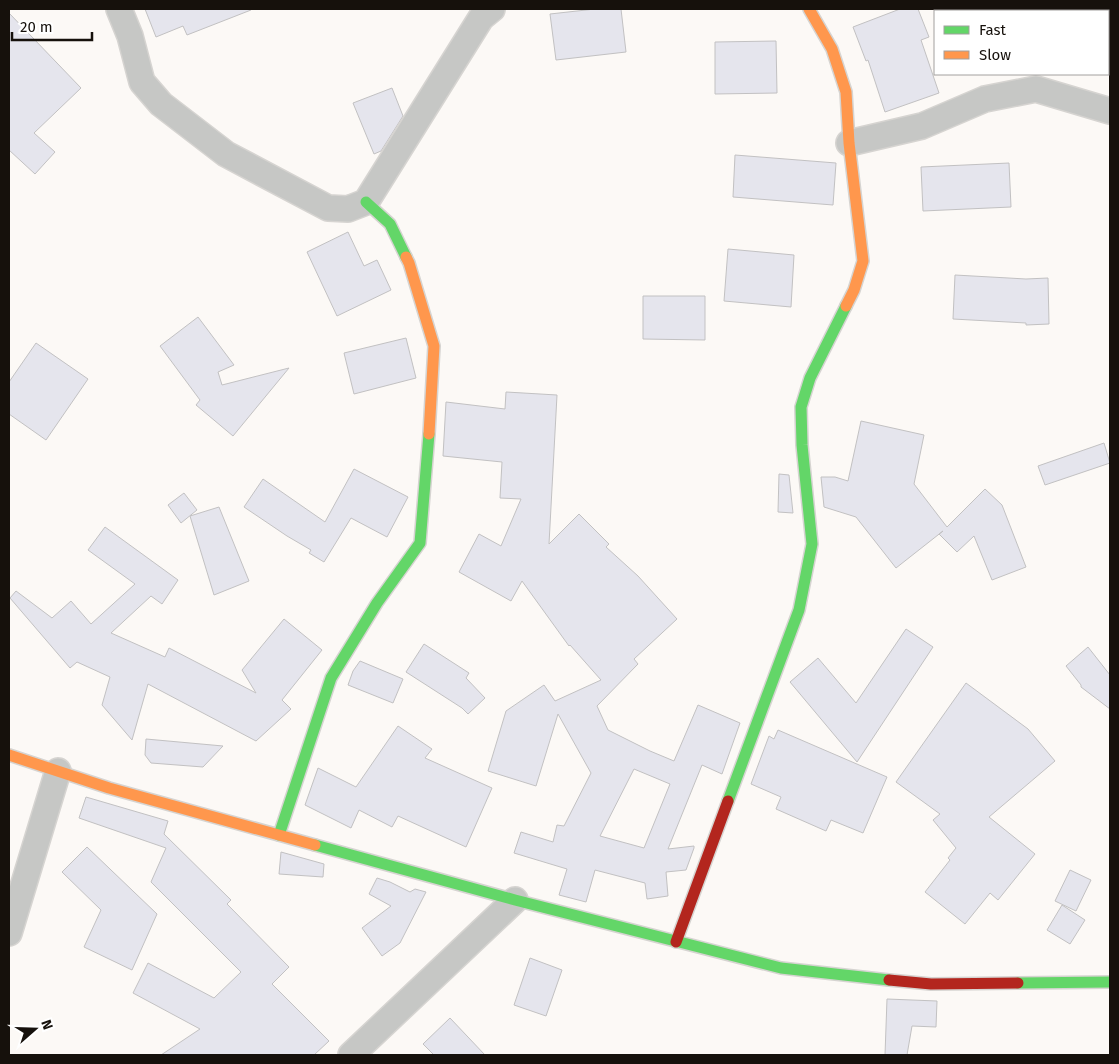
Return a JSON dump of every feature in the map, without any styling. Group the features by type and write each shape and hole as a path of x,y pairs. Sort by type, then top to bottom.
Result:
{"street":[{"path":"119,9 130,36 142,82 161,104 226,154 328,208 348,208 366,202 481,18 492,9"},
{"path":"676,942 799,610 812,544 802,445 801,408 810,378 854,290 863,261 849,144 846,92 832,49 809,9"},
{"path":"849,144 922,126 985,99 1036,89 1110,111"},
{"path":"279,835 330,678 376,603 420,543 434,346 410,263 390,224 366,202"},
{"path":"9,755 109,788 514,900 781,968 931,984 1110,982"},
{"path":"9,933 58,771"},
{"path":"351,1055 514,900"}],"building":[{"path":"145,9 251,10 187,35 183,26 156,37"},
{"path":"595,9 621,9 626,52 556,60 550,14"},
{"path":"900,9 918,9 929,37 921,40 939,93 885,112 868,60 866,61 853,27"},
{"path":"9,13 81,88 34,133 55,152 35,174 9,150"},
{"path":"776,41 777,93 715,94 715,42"},
{"path":"392,88 403,116 381,151 374,154 353,103"},
{"path":"735,155 836,163 833,205 733,197"},
{"path":"1009,163 1011,207 923,211 921,167"},
{"path":"348,232 364,266 377,260 391,290 337,316 307,252"},
{"path":"728,249 794,255 791,307 724,301"},
{"path":"955,275 1026,279 1048,278 1049,324 1026,325 1026,323 953,319"},
{"path":"643,296 705,296 705,340 643,339"},
{"path":"198,317 234,365 218,372 222,385 289,368 233,436 196,405 200,400 160,346"},
{"path":"406,338 416,378 354,394 344,353"},
{"path":"36,343 88,379 46,440 9,414 9,382"},
{"path":"506,392 557,395 549,544 579,514 609,544 606,547 638,576 677,619 634,659 638,664 597,706 608,730 674,761 698,705 740,723 722,774 702,765 668,849 694,846 694,848 686,870 666,872 668,896 647,899 645,883 595,870 586,902 559,895 567,869 514,853 521,832 553,842 557,825 564,826 591,773 558,714 536,786 488,771 506,711 544,685 555,701 601,680 569,646 522,581 511,601 459,572 479,534 501,546 521,499 500,498 502,462 443,456 446,402 505,409","holes":["634,769 670,784 644,848 600,836"]},
{"path":"861,421 924,435 914,484 947,527 985,489 1002,505 1026,567 992,580 974,536 957,552 939,534 896,568 856,517 824,507 821,477 835,477 848,481"},
{"path":"1104,443 1110,463 1045,485 1038,466"},
{"path":"354,469 408,497 387,537 351,518 324,562 309,553 311,550 244,507 263,479 325,522"},
{"path":"779,474 789,475 793,513 778,512"},
{"path":"184,493 197,510 181,523 168,505"},
{"path":"219,507 249,581 214,595 190,516"},
{"path":"105,527 178,580 162,604 151,596 111,633 165,657 169,648 256,693 242,670 284,619 322,650 282,700 291,709 256,741 148,684 132,740 102,705 110,677 77,662 70,668 10,598 16,591 52,618 71,601 91,624 135,584 88,550"},
{"path":"906,629 933,647 857,762 790,682 818,658 856,703"},
{"path":"424,644 469,673 466,678 485,698 468,714 462,708 406,672"},
{"path":"1088,647 1110,675 1110,709 1081,687 1066,666"},
{"path":"360,661 403,679 393,703 348,685 353,671"},
{"path":"966,683 1028,729 1055,761 989,817 1035,854 998,900 990,893 965,924 925,892 950,860 948,858 956,848 933,820 940,814 896,782"},
{"path":"398,726 432,749 425,758 492,788 466,847 398,816 392,827 359,810 351,828 305,805 318,768 356,787"},
{"path":"778,730 887,777 863,833 831,820 826,831 776,809 781,797 751,784 769,736 774,739"},
{"path":"146,739 223,746 203,767 151,763 145,755"},
{"path":"86,797 168,821 164,834 231,900 227,904 289,967 272,984 329,1041 314,1055 161,1055 200,1029 133,993 148,963 214,998 241,972 151,882 166,848 79,818"},
{"path":"87,847 157,914 132,970 84,947 101,910 62,872"},
{"path":"281,852 324,864 323,877 279,874"},
{"path":"1070,870 1091,880 1076,911 1055,901"},
{"path":"377,878 410,892 415,889 426,892 400,943 382,956 362,928 391,906 369,894"},
{"path":"1062,905 1085,920 1070,944 1047,930"},
{"path":"530,958 562,970 546,1016 514,1005"},
{"path":"887,999 937,1001 936,1027 912,1026 907,1055 885,1055"},
{"path":"450,1018 485,1055 434,1055 423,1044"}],"traffic: fast":[{"path":"366,202 390,224 406,257"},
{"path":"728,801 799,610 812,544 802,445 801,407 810,378 846,306"},
{"path":"279,835 331,678 377,603 420,543 429,434"},
{"path":"315,845 515,900 781,968 889,980"},
{"path":"1018,983 1110,982"}],"traffic: slow":[{"path":"809,9 832,49 846,92 849,143 863,261 854,290 846,306"},
{"path":"406,257 434,346 429,434"},
{"path":"9,755 109,788 315,845"}],"traffic: jam":[{"path":"676,942 728,801"},
{"path":"889,980 931,984 1018,983"}]}
